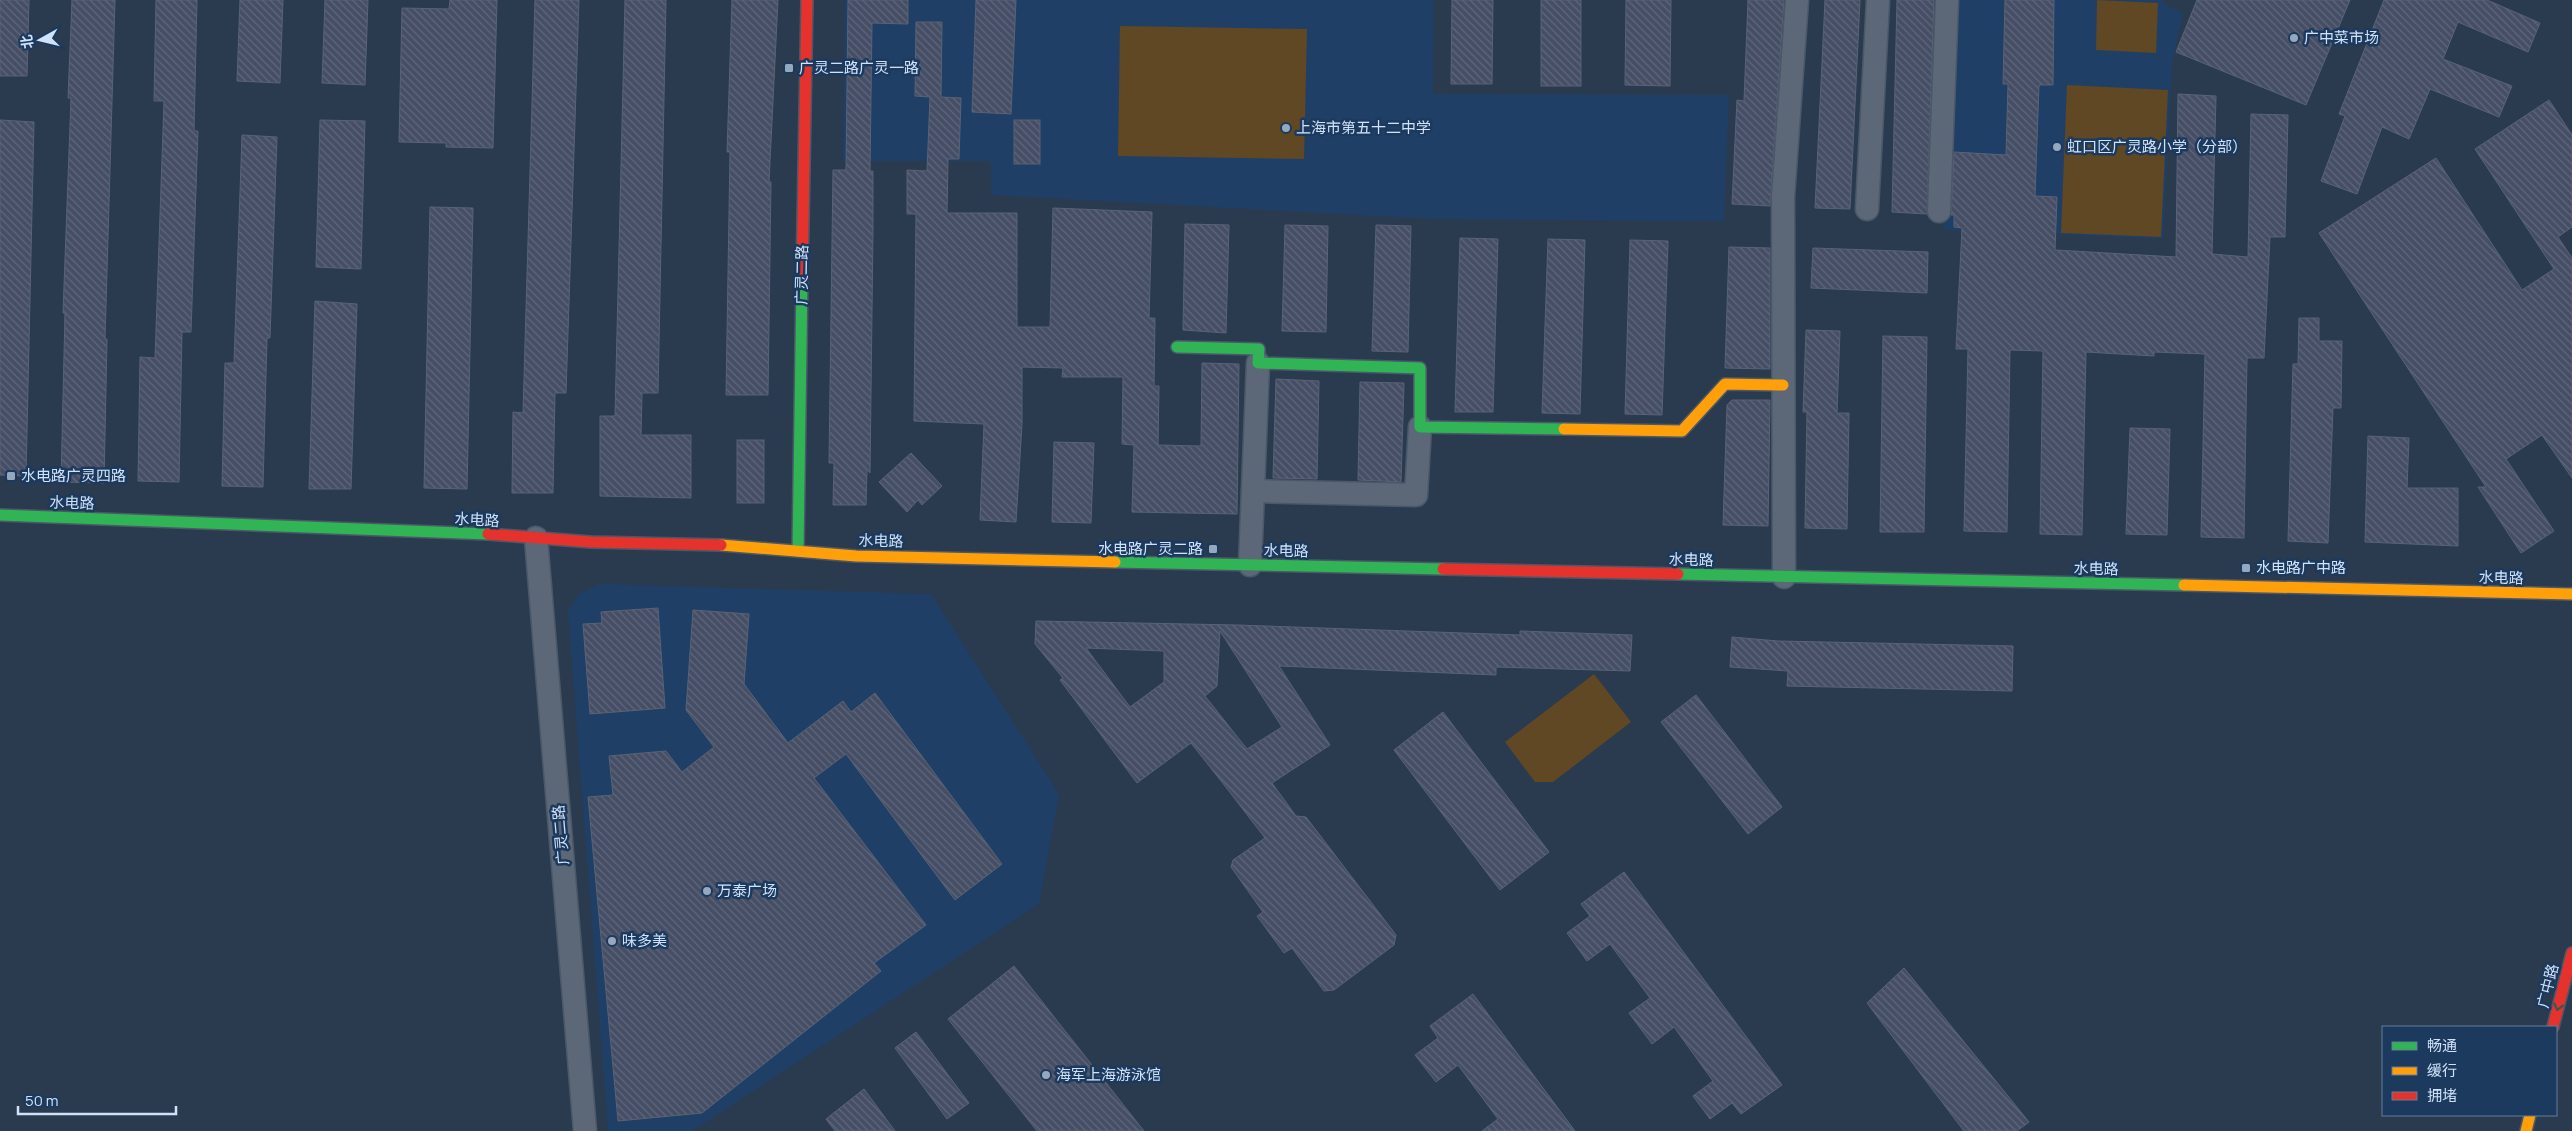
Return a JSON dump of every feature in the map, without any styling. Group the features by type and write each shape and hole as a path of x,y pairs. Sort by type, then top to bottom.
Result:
{"main road":[{"name":"广灵二路","path":"798,551 807,0"},
{"path":"1177,347 1259,350 1258,363 1420,368 1420,427 1682,431 1725,384 1784,385"},
{"name":"水电路","path":"0,515 742,546 856,556 2572,594"},
{"name":"广中路","path":"2553,1026 2572,952"},
{"path":"2526,1131 2530,1116"}],"street":[{"path":"1784,577 1783,197 1797,0"},
{"path":"1867,208 1878,0"},
{"path":"1939,211 1947,0"},
{"path":"1250,565 1258,363"},
{"path":"1253,491 1416,495 1420,427"},
{"name":"广灵二路","path":"536,538 584,1131"}],"shaded area":[{"name":"上海市第五十二中学","path":"845,0 1434,0 1433,94 1729,95 1724,221 1432,219 991,195 991,161 843,161"},
{"name":"虹口区广灵路小学（分部）","path":"1953,0 2163,0 2163,4 2183,13 2172,63 2163,239 1944,230"},
{"path":"2097,0 2158,3 2156,53 2096,50"},
{"path":"1120,26 1307,29 1304,159 1118,156"},
{"path":"2067,85 2168,90 2161,237 2061,233"},
{"name":"万泰广场","path":"600,584 931,594 1059,794 1039,904 692,1131 608,1131 568,611 579,594"},
{"path":"1594,674 1631,722 1553,782 1535,782 1505,742"}],"building":[{"path":"0,0 29,0 27,76 0,76"},
{"path":"72,0 115,0 105,339 107,339 104,483 61,482 65,313 63,313 71,98 68,98"},
{"path":"156,0 197,0 194,131 198,131 191,332 182,332 179,482 138,481 140,357 155,358 164,101 154,101"},
{"path":"240,0 283,0 280,83 237,81"},
{"path":"325,0 368,0 365,85 322,83"},
{"path":"450,0 497,0 493,148 446,147 446,143 399,142 402,8 449,9"},
{"path":"535,0 579,0 566,393 555,393 553,493 512,493 513,412 523,413"},
{"path":"625,0 666,0 658,393 642,393 641,435 691,435 691,498 600,496 600,416 615,416"},
{"path":"732,0 778,0 769,182 771,182 768,395 726,395 730,152 727,152"},
{"path":"848,0 908,0 908,24 872,23 870,171 873,171 873,231 870,473 867,469 866,505 833,505 834,463 829,463 833,170 846,170"},
{"path":"976,0 1016,0 1011,114 972,112"},
{"path":"1452,0 1493,0 1492,84 1451,84"},
{"path":"1541,0 1581,0 1581,86 1541,86"},
{"path":"1626,0 1671,0 1670,86 1625,85"},
{"path":"1748,0 1784,0 1770,206 1732,204 1737,100 1744,101"},
{"path":"1825,0 1860,0 1850,209 1815,208"},
{"path":"1897,0 1934,0 1927,214 1892,212"},
{"path":"2005,0 2054,0 2053,85 2039,85 2035,196 2057,197 2055,250 2176,257 2178,94 2216,96 2212,254 2248,257 2251,114 2288,115 2285,237 2270,237 2264,358 2247,358 2244,538 2201,537 2205,354 2154,352 2154,356 2086,352 2082,535 2040,534 2043,351 2010,350 2007,532 1964,531 1968,349 1956,349 1962,228 1954,227 1954,215 1951,215 1954,152 2006,155 2008,84 2003,84"},
{"path":"2197,0 2350,0 2306,105 2176,52"},
{"path":"2384,0 2487,0 2540,23 2528,52 2458,22 2443,59 2512,86 2499,117 2430,89 2409,139 2382,127 2357,194 2321,181 2345,116 2339,114"},
{"path":"916,22 942,22 941,97 961,98 959,159 948,159 947,213 1017,213 1017,327 1050,327 1053,208 1152,212 1149,318 1155,318 1154,386 1159,386 1158,445 1201,446 1202,363 1239,364 1237,514 1132,512 1134,445 1122,444 1123,377 1062,377 1063,368 1022,367 1022,424 1016,522 980,520 984,424 914,421 916,214 907,214 907,170 927,171 930,97 915,96"},
{"path":"2549,100 2572,135 2572,227 2558,237 2572,258 2572,478 2542,435 2506,459 2554,531 2521,553 2478,487 2486,487 2319,233 2436,158 2522,290 2554,269 2475,149"},
{"path":"0,120 34,122 26,476 0,475"},
{"path":"320,120 365,121 361,269 316,267"},
{"path":"1014,120 1040,120 1040,164 1014,164"},
{"path":"242,135 277,137 270,338 267,338 263,487 222,486 225,363 234,363"},
{"path":"430,207 473,208 467,489 424,488"},
{"path":"1185,224 1229,225 1226,333 1183,330"},
{"path":"1285,225 1328,226 1326,332 1282,331"},
{"path":"1376,225 1411,226 1408,352 1372,351"},
{"path":"1460,238 1498,239 1493,412 1455,412"},
{"path":"1548,239 1585,240 1580,414 1542,413"},
{"path":"1630,240 1668,241 1662,415 1625,414"},
{"path":"1729,247 1770,248 1770,369 1725,368"},
{"path":"1813,248 1928,252 1927,293 1811,288"},
{"path":"315,301 357,304 351,489 309,489"},
{"path":"2299,318 2319,318 2319,341 2342,341 2341,408 2333,408 2328,543 2288,541 2293,364 2298,364"},
{"path":"1806,330 1840,331 1837,413 1849,413 1847,529 1805,528 1807,412 1803,412"},
{"path":"1883,336 1927,337 1924,532 1880,532"},
{"path":"1276,379 1319,381 1317,479 1273,478"},
{"path":"1360,382 1404,383 1401,482 1358,480"},
{"path":"1732,400 1770,400 1768,526 1723,525 1727,405"},
{"path":"2130,428 2170,429 2167,535 2126,534"},
{"path":"2368,436 2409,438 2407,488 2458,488 2458,546 2365,542"},
{"path":"737,440 764,440 764,503 737,503"},
{"path":"1054,442 1094,443 1091,523 1052,522"},
{"path":"911,453 942,486 922,505 918,500 907,512 879,482"},
{"path":"658,608 665,708 590,714 583,624 602,623 601,612"},
{"name":"万泰广场","path":"693,610 749,614 744,684 788,743 843,701 851,712 875,693 1002,864 955,900 846,754 814,778 926,925 874,963 881,971 702,1113 618,1121 588,797 613,795 609,756 666,751 682,772 714,747 686,710"},
{"path":"1036,621 1237,625 1520,635 1520,631 1632,635 1630,671 1496,667 1496,675 1279,666 1330,745 1272,783 1296,816 1306,817 1396,935 1394,945 1334,990 1324,991 1292,948 1284,953 1257,916 1263,912 1231,867 1233,860 1265,838 1191,743 1137,783 1060,680 1063,678 1035,644","holes":["1220,631 1282,727 1247,749 1205,696 1217,686","1086,648 1164,651 1164,682 1130,707"]},
{"path":"1732,637 1778,641 2013,646 2012,691 1787,686 1788,671 1730,667"},
{"path":"1696,695 1782,807 1748,834 1661,722"},
{"path":"1443,712 1549,852 1500,890 1394,750"},
{"path":"1624,872 1782,1085 1741,1114 1732,1103 1710,1119 1693,1096 1713,1081 1674,1027 1652,1044 1629,1013 1650,998 1610,944 1587,961 1567,933 1590,916 1581,904"},
{"name":"海军上海游泳馆","path":"1014,966 1144,1131 1037,1131 948,1019"},
{"path":"1904,968 2029,1122 2017,1131 1964,1131 1867,1003"},
{"path":"1473,994 1575,1131 1482,1131 1498,1119 1458,1065 1436,1082 1415,1055 1438,1038 1430,1026"},
{"path":"916,1032 969,1103 947,1119 895,1048"},
{"path":"864,1089 895,1131 835,1131 826,1119"}],"traffic: fast":[{"path":"798,551 802,278"},
{"path":"1177,347 1259,349 1258,363 1420,368 1420,427 1564,429"},
{"path":"0,515 488,534"},
{"path":"1115,562 1443,569"},
{"path":"1678,574 2184,585"}],"traffic: slow":[{"path":"1564,429 1682,431 1725,384 1783,385"},
{"path":"721,545 856,556 1115,562"},
{"path":"2184,585 2572,594"},
{"path":"2526,1131 2530,1116"}],"traffic: jam":[{"path":"802,278 807,0"},
{"path":"488,534 591,542 721,545"},
{"path":"1443,569 1678,574"},
{"path":"2553,1026 2572,953"}],"place":[{"name":"广中菜市场","path":"2294,38"},
{"name":"广灵二路广灵一路","path":"789,68"},
{"name":"上海市第五十二中学","path":"1286,128"},
{"name":"虹口区广灵路小学（分部）","path":"2057,147"},
{"name":"水电路广灵四路","path":"11,476"},
{"name":"水电路广灵二路","path":"1213,549"},
{"name":"水电路广中路","path":"2246,568"},
{"name":"万泰广场","path":"707,891"},
{"name":"味多美","path":"612,941"},
{"name":"海军上海游泳馆","path":"1046,1075"}]}
